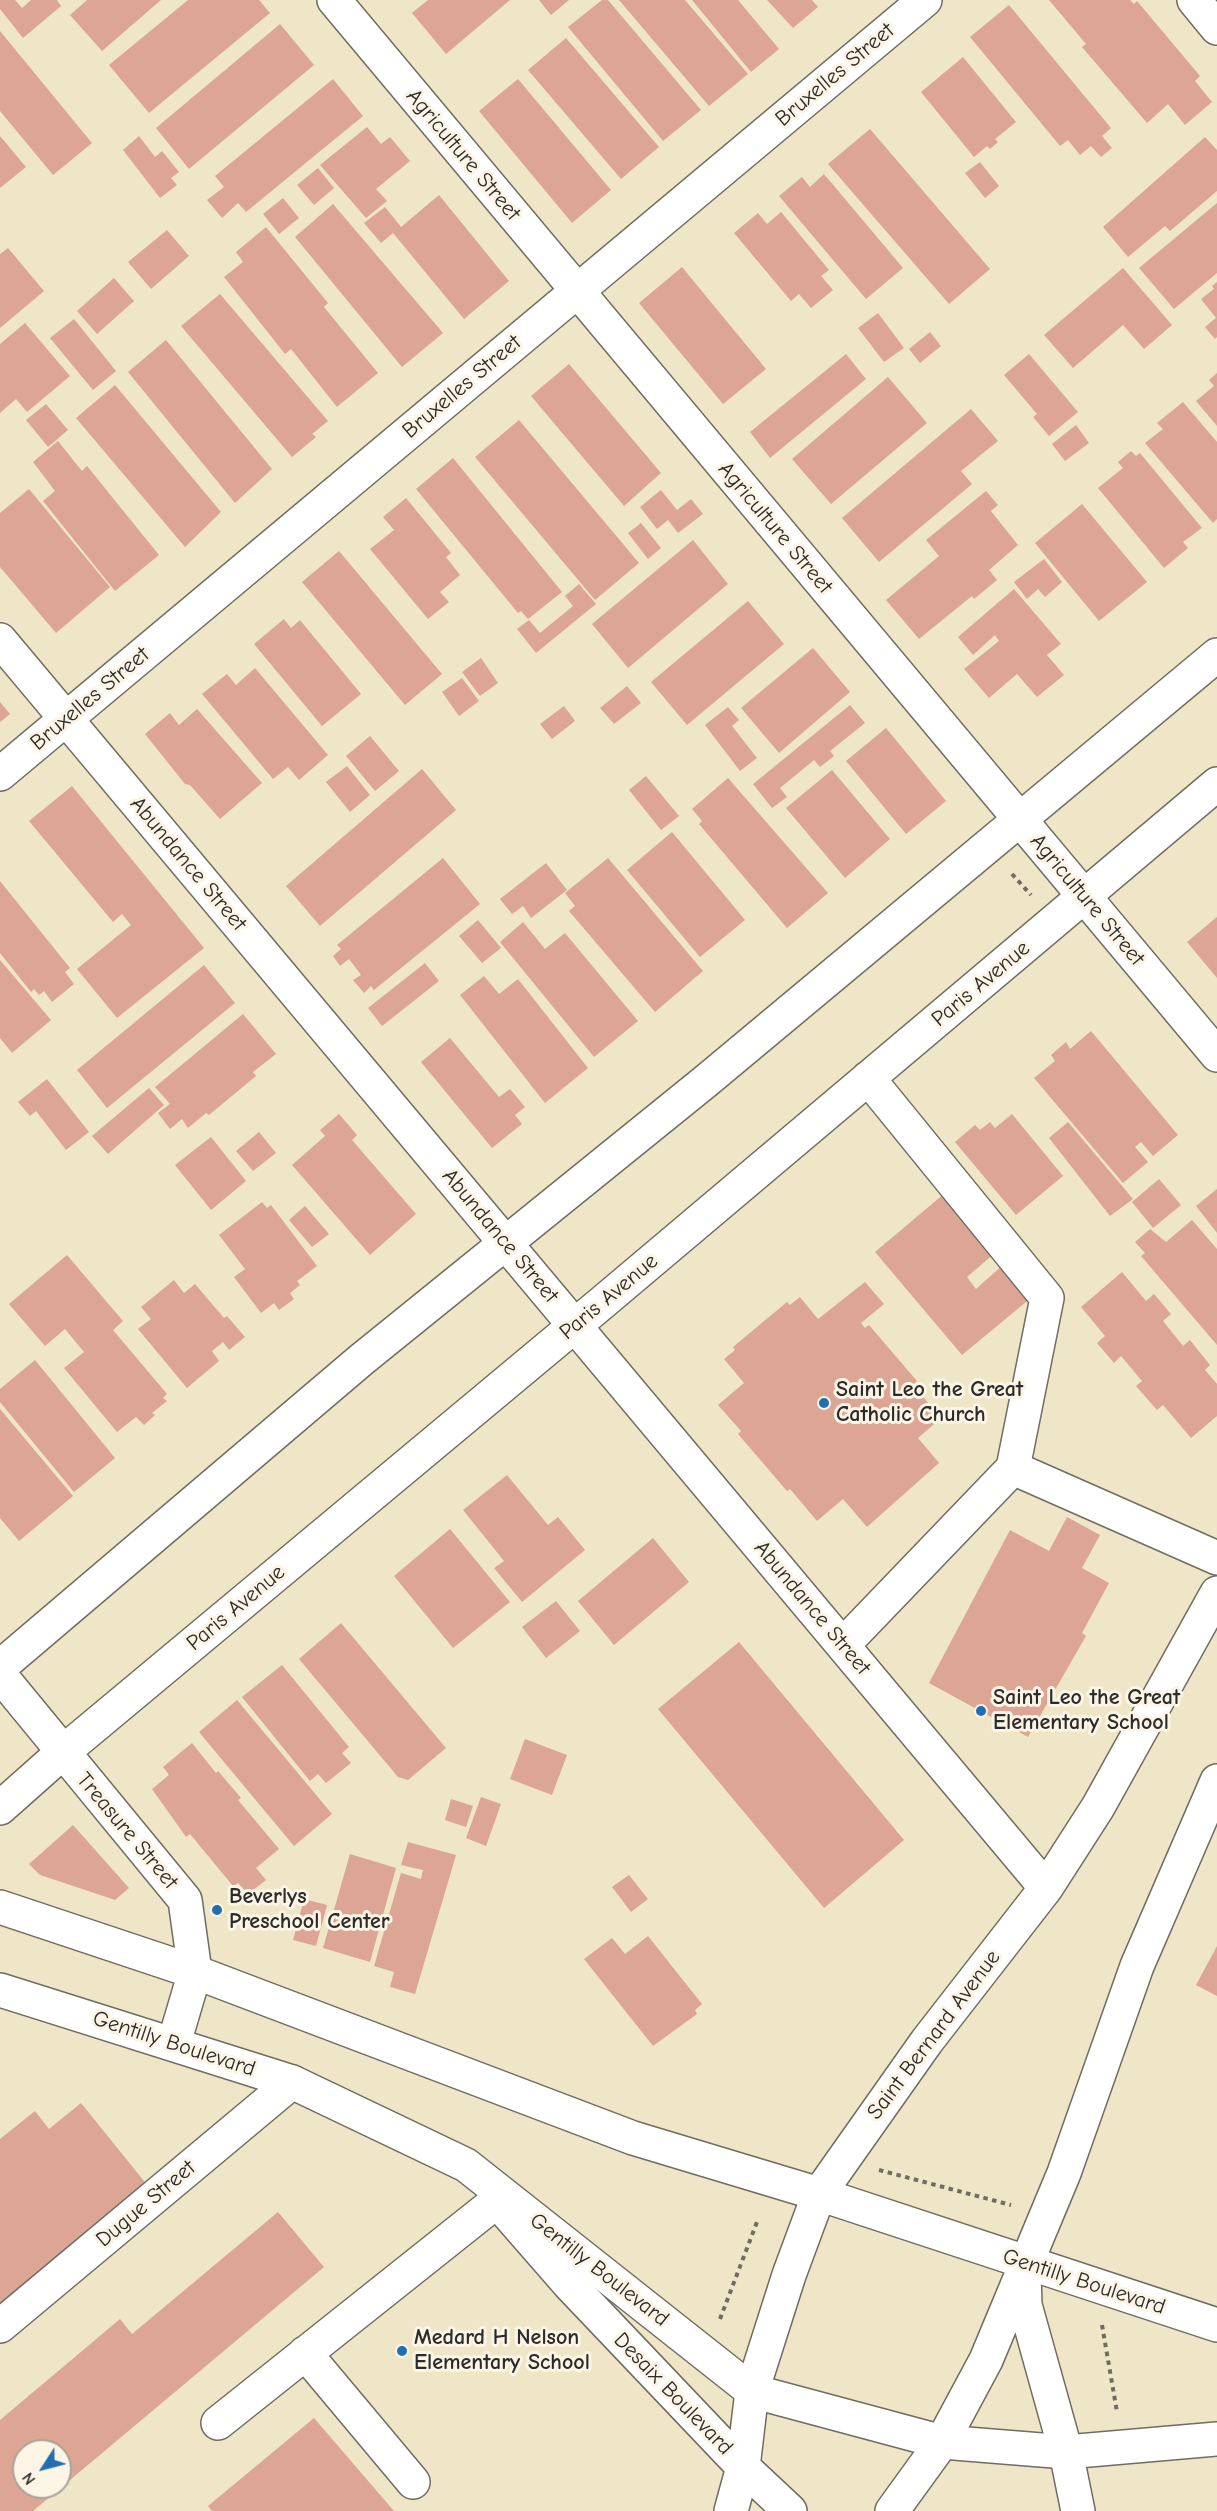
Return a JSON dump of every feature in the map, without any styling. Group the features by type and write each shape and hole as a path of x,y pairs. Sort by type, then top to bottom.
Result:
{"street":[{"name":"Agriculture Street","path":"334,0 1217,1055"},
{"name":"Bruxelles Street","path":"0,774 925,0"},
{"path":"1194,0 1217,28"},
{"name":"Abundance Street","path":"0,640 1046,1888"},
{"path":"0,1667 361,1360 1021,820 1217,655"},
{"name":"Paris Avenue","path":"0,1808 62,1753 576,1325 1217,784"},
{"path":"843,1645 1013,1468 1047,1298 868,1078"},
{"path":"1013,1468 1217,1558"},
{"name":"Saint Bernard Avenue","path":"731,2511 743,2467 752,2391 789,2275 819,2194 927,2041 1046,1888 1098,1807 1217,1593"},
{"name":"Treasure Street","path":"0,1675 184,1900 195,1972 174,2043"},
{"path":"892,2511 942,2442 986,2360 1024,2263 1064,2173 1137,1966 1217,1781"},
{"name":"Gentilly Boulevard","path":"0,1906 195,1972 633,2138 819,2194 1217,2325"},
{"name":"Gentilly Boulevard","path":"0,1990 292,2082 466,2165 752,2391 942,2442 1066,2452 1217,2439"},
{"name":"Dugue Street","path":"0,2326 292,2082"},
{"name":"Desaix Boulevard","path":"466,2165 569,2284 743,2467 790,2511"},
{"path":"218,2423 497,2201"},
{"path":"1024,2263 1025,2306 1066,2452 1078,2511"},
{"path":"305,2353 413,2482"}],"path":[{"path":"1010,871 1033,898"},
{"path":"875,2169 1012,2205"},
{"path":"716,2328 758,2222"},
{"path":"1101,2321 1118,2421"}],"building":[{"path":"0,0 15,0 22,8 31,0 57,0 61,6 23,38 0,9"},
{"path":"87,0 161,0 102,51 70,15"},
{"path":"188,0 259,0 270,13 149,113 109,65"},
{"path":"428,0 510,0 446,54 412,13"},
{"path":"539,0 569,0 551,15"},
{"path":"602,0 608,0 701,110 663,141 568,27"},
{"path":"619,0 685,0 748,74 709,106"},
{"path":"692,0 738,0 779,49 751,72"},
{"path":"767,0 812,0 818,7 793,28"},
{"path":"1049,0 1130,0 1134,4 1137,1 1200,76 1195,81 1212,102 1185,125 1168,104 1147,123 1082,47 1086,44"},
{"path":"1009,5 1111,128 1102,136 1112,148 1101,157 1091,146 1080,155 1068,140 1060,146 970,37"},
{"path":"280,24 314,65 189,169 156,128"},
{"path":"0,31 92,143 53,175 0,111"},
{"path":"566,38 659,147 621,179 528,70"},
{"path":"963,57 1016,122 995,139 998,142 990,149 987,146 974,157 921,92"},
{"path":"333,79 363,116 246,212 238,203 222,218 207,200 224,187 215,176"},
{"path":"518,79 611,190 572,223 479,111"},
{"path":"367,127 381,144 390,137 410,161 376,189 387,201 366,218 320,165"},
{"path":"870,129 990,269 949,304 828,164"},
{"path":"0,136 26,167 0,188"},
{"path":"139,136 155,157 162,151 179,172 171,178 177,185 160,198 123,150"},
{"path":"1205,137 1217,150 1217,191 1170,231 1165,226 1128,257 1103,227"},
{"path":"980,162 999,186 985,198 965,173"},
{"path":"318,168 334,188 314,205 297,185"},
{"path":"824,174 903,268 866,299 779,196 802,177 810,187"},
{"path":"439,195 509,281 464,319 393,233 381,243 364,223 385,207 401,227"},
{"path":"283,198 299,218 279,234 263,214"},
{"path":"1217,203 1217,273 1174,309 1139,268"},
{"path":"333,204 443,333 402,367 295,237"},
{"path":"781,212 829,270 821,276 833,290 811,308 799,294 791,301 734,233 758,213 767,224"},
{"path":"266,227 328,303 324,307 378,373 337,407 291,349 285,354 224,277 243,262 236,252"},
{"path":"167,230 189,256 151,289 128,262"},
{"path":"8,248 44,291 0,328 0,254"},
{"path":"682,267 766,369 723,404 639,303"},
{"path":"1123,268 1172,325 1144,349 1123,325 1073,368 1044,335"},
{"path":"114,278 134,301 97,334 77,311"},
{"path":"1217,282 1217,337 1215,339 1205,327 1216,318 1201,299 1214,289 1212,286"},
{"path":"220,294 328,421 312,434 316,437 292,457 181,326"},
{"path":"878,313 904,348 884,362 858,328"},
{"path":"74,319 116,371 93,390 50,338"},
{"path":"25,323 70,376 27,412 16,399 0,413 0,344"},
{"path":"930,332 941,346 920,363 909,349"},
{"path":"166,340 272,469 235,503 128,372"},
{"path":"846,354 866,379 770,458 750,432"},
{"path":"1029,354 1078,412 1049,436 1033,417 1037,414 1004,375"},
{"path":"569,364 661,473 624,506 531,396"},
{"path":"1217,373 1217,426 1196,401 1214,386 1209,380"},
{"path":"888,377 927,423 831,504 792,459"},
{"path":"115,385 221,512 185,547 76,418"},
{"path":"1183,402 1217,442 1217,519 1213,523 1145,443 1163,429 1157,423"},
{"path":"46,404 68,430 48,447 26,420"},
{"path":"971,409 998,441 961,471 972,484 879,562 842,518"},
{"path":"519,420 639,563 595,600 475,457"},
{"path":"1076,425 1089,443 1065,461 1052,444"},
{"path":"58,441 82,471 87,466 159,555 115,591 43,501 55,491 33,462"},
{"path":"1131,451 1136,456 1140,453 1202,528 1183,542 1188,548 1164,568 1098,488 1123,468 1118,462"},
{"path":"453,458 562,592 528,619 521,611 518,613 416,489"},
{"path":"29,489 110,587 56,633 0,567 0,513"},
{"path":"661,490 677,510 691,499 703,514 678,533 668,520 657,529 640,507"},
{"path":"986,491 998,505 991,511 1018,545 989,570 997,580 974,599 972,596 919,639 886,600 939,556 926,540"},
{"path":"406,498 451,553 446,557 460,575 440,592 449,602 428,619 370,549 394,530 383,517"},
{"path":"1082,504 1147,582 1099,621 1035,543"},
{"path":"641,523 661,548 648,559 628,533"},
{"path":"693,540 728,584 628,668 592,624"},
{"path":"339,551 442,674 405,705 302,582"},
{"path":"1044,559 1062,582 1045,597 1038,589 1027,599 1014,582"},
{"path":"579,584 596,604 536,653 517,629 529,620 540,633 573,606 565,596"},
{"path":"1014,589 1061,644 1047,655 1064,675 1037,697 1017,674 989,698 964,669 999,641 995,635 973,655 958,637"},
{"path":"748,601 784,644 687,725 651,682"},
{"path":"284,619 291,628 300,620 361,694 322,726 254,644"},
{"path":"813,648 850,692 779,753 741,708"},
{"path":"481,658 498,683 480,696 462,672"},
{"path":"255,668 328,755 299,780 288,767 273,779 202,694 227,674 236,685"},
{"path":"462,678 479,701 459,716 442,692"},
{"path":"627,686 641,703 614,724 600,708"},
{"path":"0,702 10,714 0,722"},
{"path":"850,705 865,723 830,751 834,756 820,767 814,760 780,788 787,797 772,808 753,784"},
{"path":"564,706 575,721 552,739 540,724"},
{"path":"728,707 739,720 732,726 757,758 740,771 705,725"},
{"path":"197,709 262,783 220,819 190,785 185,784 145,734 170,713 179,725"},
{"path":"886,728 946,801 906,834 846,761"},
{"path":"370,736 399,771 375,791 346,756"},
{"path":"347,766 370,795 350,812 326,782"},
{"path":"422,769 456,810 320,926 286,886"},
{"path":"832,770 890,839 845,878 786,808"},
{"path":"646,776 679,816 661,830 629,790"},
{"path":"728,778 828,893 787,928 699,824 702,821 692,809"},
{"path":"72,786 204,948 117,1018 77,969 131,925 122,914 113,922 29,821"},
{"path":"672,832 745,920 700,957 627,870"},
{"path":"443,858 480,904 374,990 371,986 364,993 353,980 361,975 349,959 340,966 333,956 341,949 337,945"},
{"path":"608,858 703,971 655,1012 569,911 575,906 565,893"},
{"path":"546,863 567,890 531,918 523,906 512,914 500,899"},
{"path":"0,881 70,968 65,972 74,984 52,1002 44,991 39,995 34,989 31,992 0,953"},
{"path":"1217,917 1217,978 1187,942"},
{"path":"478,920 501,948 482,963 459,936"},
{"path":"523,922 545,949 565,933 638,1021 594,1057 500,942"},
{"path":"0,960 51,1020 12,1053 0,1038"},
{"path":"425,963 439,981 382,1026 368,1008"},
{"path":"204,965 235,1003 107,1108 77,1070"},
{"path":"484,976 499,994 518,979 588,1068 545,1103 460,995"},
{"path":"243,1014 276,1054 253,1072 256,1076 209,1115 206,1113 188,1128 182,1119 170,1129 158,1113 170,1104 155,1087"},
{"path":"1091,1031 1178,1135 1153,1156 1141,1142 1135,1147 1148,1162 1123,1183 1034,1078 1055,1061 1051,1055 1066,1042 1070,1049"},
{"path":"450,1038 499,1097 510,1089 525,1107 515,1115 522,1124 492,1148 421,1062"},
{"path":"47,1079 89,1132 66,1150 36,1111 30,1116 18,1102"},
{"path":"149,1088 164,1105 108,1154 92,1136"},
{"path":"339,1114 357,1135 352,1140 416,1214 370,1255 292,1165 325,1136 320,1130"},
{"path":"1012,1114 1063,1176 1016,1215 955,1142 975,1125 980,1130 990,1122 995,1128"},
{"path":"1068,1122 1133,1199 1110,1216 1049,1138"},
{"path":"259,1132 276,1153 253,1171 236,1151"},
{"path":"211,1137 246,1181 211,1210 175,1165"},
{"path":"1159,1179 1181,1205 1153,1228 1132,1202"},
{"path":"1217,1189 1217,1233 1196,1206"},
{"path":"945,1193 996,1252 967,1277 976,1289 1004,1264 1032,1297 962,1355 875,1252"},
{"path":"262,1202 267,1208 271,1205 317,1266 297,1281 300,1285 290,1293 294,1299 279,1310 274,1303 261,1313 234,1277 245,1269 219,1235"},
{"path":"305,1206 329,1234 312,1247 289,1220"},
{"path":"1192,1220 1217,1249 1217,1345 1141,1256 1145,1253 1135,1242 1150,1229 1166,1242"},
{"path":"67,1255 123,1321 113,1330 167,1394 163,1398 167,1401 152,1413 155,1415 144,1425 136,1417 117,1432 64,1368 84,1352 65,1329 45,1346 9,1304"},
{"path":"1122,1272 1146,1301 1154,1294 1171,1314 1163,1321 1183,1346 1190,1340 1210,1365 1205,1370 1217,1384 1217,1416 1191,1438 1163,1405 1157,1410 1136,1386 1142,1381 1121,1356 1114,1363 1097,1343 1105,1336 1081,1307"},
{"path":"174,1280 184,1293 195,1284 224,1318 227,1316 245,1337 229,1350 223,1342 212,1351 219,1361 187,1388 138,1329 151,1319 141,1307"},
{"name":"Saint Leo the Great Catholic Church","path":"865,1282 884,1304 861,1323 865,1328 869,1325 917,1381 913,1385 941,1418 918,1438 939,1463 867,1527 843,1499 817,1521 790,1489 787,1491 738,1434 741,1431 718,1405 744,1383 724,1359 735,1350 733,1347 787,1302 790,1305 800,1297 818,1319"},
{"path":"35,1360 115,1458 74,1492 0,1402 0,1389"},
{"path":"0,1409 73,1496 19,1541 0,1518"},
{"path":"507,1475 548,1525 558,1517 585,1550 522,1602 494,1568 504,1561 463,1510"},
{"path":"1067,1517 1100,1535 1082,1568 1109,1583 1082,1633 1086,1636 1028,1737 929,1683 1010,1530 1049,1551"},
{"path":"450,1529 510,1602 453,1648 394,1576"},
{"path":"653,1538 689,1582 614,1645 578,1601"},
{"path":"556,1601 580,1631 546,1658 522,1627"},
{"path":"341,1623 446,1748 408,1780 398,1777 299,1659"},
{"path":"739,1642 904,1840 824,1908 658,1709"},
{"path":"282,1665 349,1747 342,1753 351,1763 326,1783 318,1774 310,1781 242,1697"},
{"path":"237,1700 332,1814 294,1846 199,1732"},
{"path":"525,1739 567,1755 552,1795 510,1779"},
{"path":"192,1743 216,1773 218,1771 241,1798 238,1800 279,1849 256,1868 266,1880 248,1894 238,1883 233,1886 190,1834 186,1837 152,1789 169,1775 163,1767"},
{"path":"481,1797 501,1804 486,1846 466,1838"},
{"path":"451,1799 473,1806 466,1827 445,1820"},
{"path":"73,1825 129,1888 115,1900 40,1875 29,1864"},
{"path":"408,1842 456,1855 415,1994 390,1987 394,1972 374,1966 401,1873 421,1879 423,1870 401,1865"},
{"path":"350,1854 396,1868 370,1962 323,1948"},
{"path":"629,1875 648,1899 631,1912 612,1887"},
{"path":"304,1899 327,1905 316,1946 293,1940"},
{"path":"648,1936 702,2004 695,2010 697,2014 653,2046 584,1959 612,1938 625,1954"},
{"path":"1217,1946 1217,1996 1196,1985"},
{"path":"81,2103 152,2191 0,2309 0,2139 35,2111 49,2129"},
{"path":"278,2212 324,2267 72,2478 72,2439 12,2439 12,2499 47,2499 33,2511 0,2511 0,2420 120,2319 132,2334"},
{"path":"314,2418 394,2511 212,2511 208,2506"}],"place":[{"name":"Saint Leo the Great Catholic Church","path":"824,1403"},
{"name":"Saint Leo the Great Elementary School","path":"981,1711"},
{"name":"Beverlys Preschool Center","path":"217,1910"},
{"name":"Medard H Nelson Elementary School","path":"402,2351"}]}
